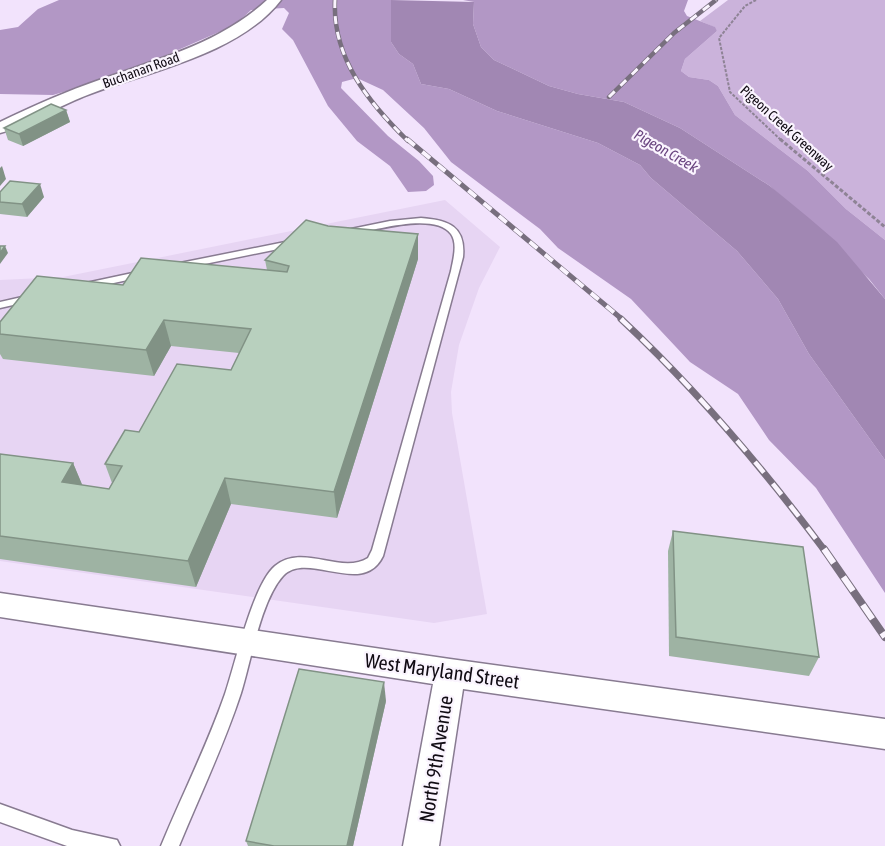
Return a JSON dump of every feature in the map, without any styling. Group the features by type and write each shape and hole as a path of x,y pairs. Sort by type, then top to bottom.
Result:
{"street":[{"name":"Buchanan Road","path":"0,128 64,99 217,40 257,17 275,0"},
{"name":"West Maryland Street","path":"0,605 450,673 885,734"},
{"name":"North 9th Avenue","path":"421,846 450,673"}],"lane":[{"path":"170,846 233,693 247,642 272,580 280,570 295,564 311,563 359,569 372,563 380,550 456,271 459,248 456,234 448,226 418,221 341,234"},
{"path":"69,289 306,241"},
{"path":"0,305 46,294"},
{"path":"0,813 72,839 111,846"}],"path":[{"name":"Pigeon Creek Greenway","path":"756,0 745,6 719,38 730,92 763,125 885,226"}],"shaded area":[{"path":"59,0 391,0 391,42 399,54 413,64 421,84 449,89 497,111 598,143 640,165 651,178 737,251 778,299 809,354 885,460 885,593 816,488 769,440 738,394 690,362 631,299 558,248 540,229 451,162 424,128 383,90 357,78 342,82 341,88 388,136 419,161 433,176 434,185 426,191 408,192 390,166 357,141 328,106 293,40 282,29 289,13 284,8 251,10 235,25 121,75 53,95 0,94 0,30 18,27 38,9"},
{"path":"463,0 688,0 684,11 687,16 715,27 717,31 685,59 681,71 689,77 709,80 718,86 735,115 808,171 846,209 885,240 885,299 869,279 770,186 680,128 624,102 549,86 494,60 481,47 473,24 474,2"},
{"path":"728,0 885,0 885,240 846,209 808,171 735,115 718,86 709,80 689,77 681,71 685,59 717,31 714,27 700,21"},
{"path":"445,200 500,247 479,288 459,345 451,392 452,413 487,614 434,623 0,561 0,280 63,277"}],"water":[{"name":"Pigeon Creek","path":"391,0 474,2 473,24 481,47 494,60 549,86 624,102 680,128 770,186 837,242 885,299 885,460 809,354 778,299 737,251 651,178 640,165 598,143 497,111 449,89 421,84 413,64 399,54 391,42"}],"building":[{"path":"51,104 66,110 19,134 4,128"},
{"path":"10,181 40,184 22,204 0,202 0,192"},
{"path":"306,220 328,226 418,234 334,492 225,478 188,561 0,536 0,454 73,463 62,482 109,489 122,466 105,464 125,430 139,432 177,364 231,370 251,329 164,320 146,350 0,334 0,322 37,276 123,285 141,258 287,272 289,266 265,260"},
{"path":"673,531 803,547 819,657 676,637"},
{"path":"299,669 384,682 347,846 274,846 246,841"}],"railway":[{"path":"335,0 336,21 346,60 367,95 408,141"},
{"path":"609,97 674,33 716,0"},
{"path":"407,139 623,320"},
{"path":"621,319 728,430 825,551"},
{"path":"824,549 885,637"}]}
